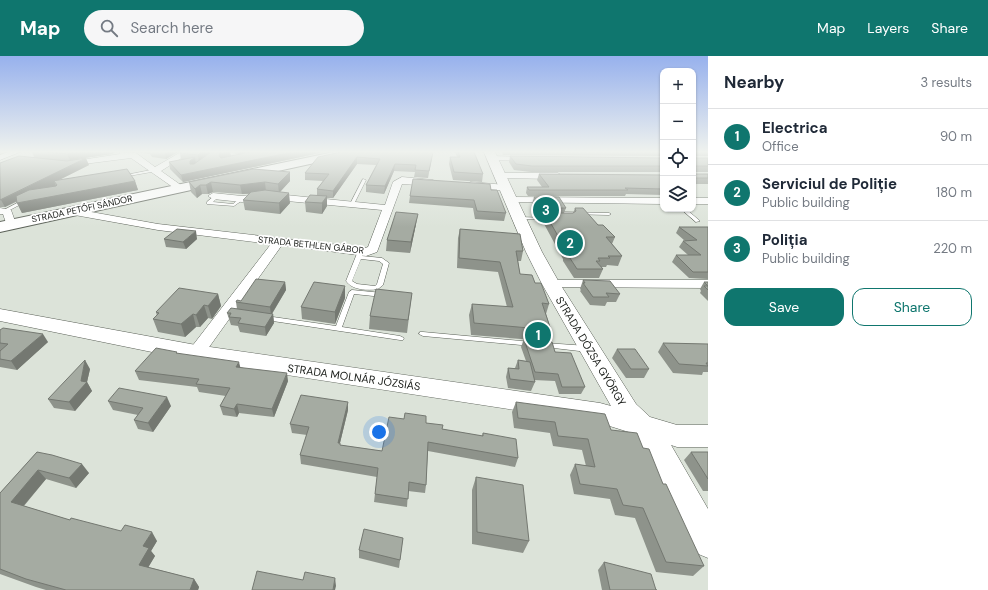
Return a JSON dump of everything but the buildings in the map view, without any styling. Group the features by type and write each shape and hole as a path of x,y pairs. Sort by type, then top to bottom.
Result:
{"main road":[{"name":"STRADA PETŐFI SÁNDOR","path":"4,218 69,211 233,177"}],"street":[{"path":"165,177 180,188"},
{"path":"464,185 560,177"},
{"name":"STRADA BETHLEN GÁBOR","path":"69,211 158,227 360,254 373,249 398,182 402,180 441,183"},
{"path":"503,182 660,201"},
{"name":"STRADA DÓZSA GYÖRGY","path":"503,182 551,284 627,411 641,425 665,462 708,541"},
{"path":"215,196 242,199 266,196 389,208"},
{"path":"696,201 708,201"},
{"path":"196,353 231,313 279,242"},
{"path":"551,284 708,284"},
{"name":"STRADA MOLNÁR JÓZSIÁS","path":"0,315 196,353 600,413 677,436 708,436"}],"lane":[{"path":"352,204 364,180"},
{"path":"503,182 556,219"},
{"path":"4,218 32,197"},
{"path":"560,204 570,219 563,219"},
{"path":"687,212 698,220"},
{"path":"566,213 609,214"},
{"path":"360,254 380,259 386,263 380,285 376,288 356,286 351,284 349,281 360,254"},
{"path":"338,329 352,292 393,296"},
{"path":"259,317 400,338"},
{"path":"423,334 589,349"}],"place":[{"name":"Poliția","path":"546,210"},
{"name":"Serviciul de Poliție","path":"570,243"},
{"name":"Electrica","path":"538,335"}]}
